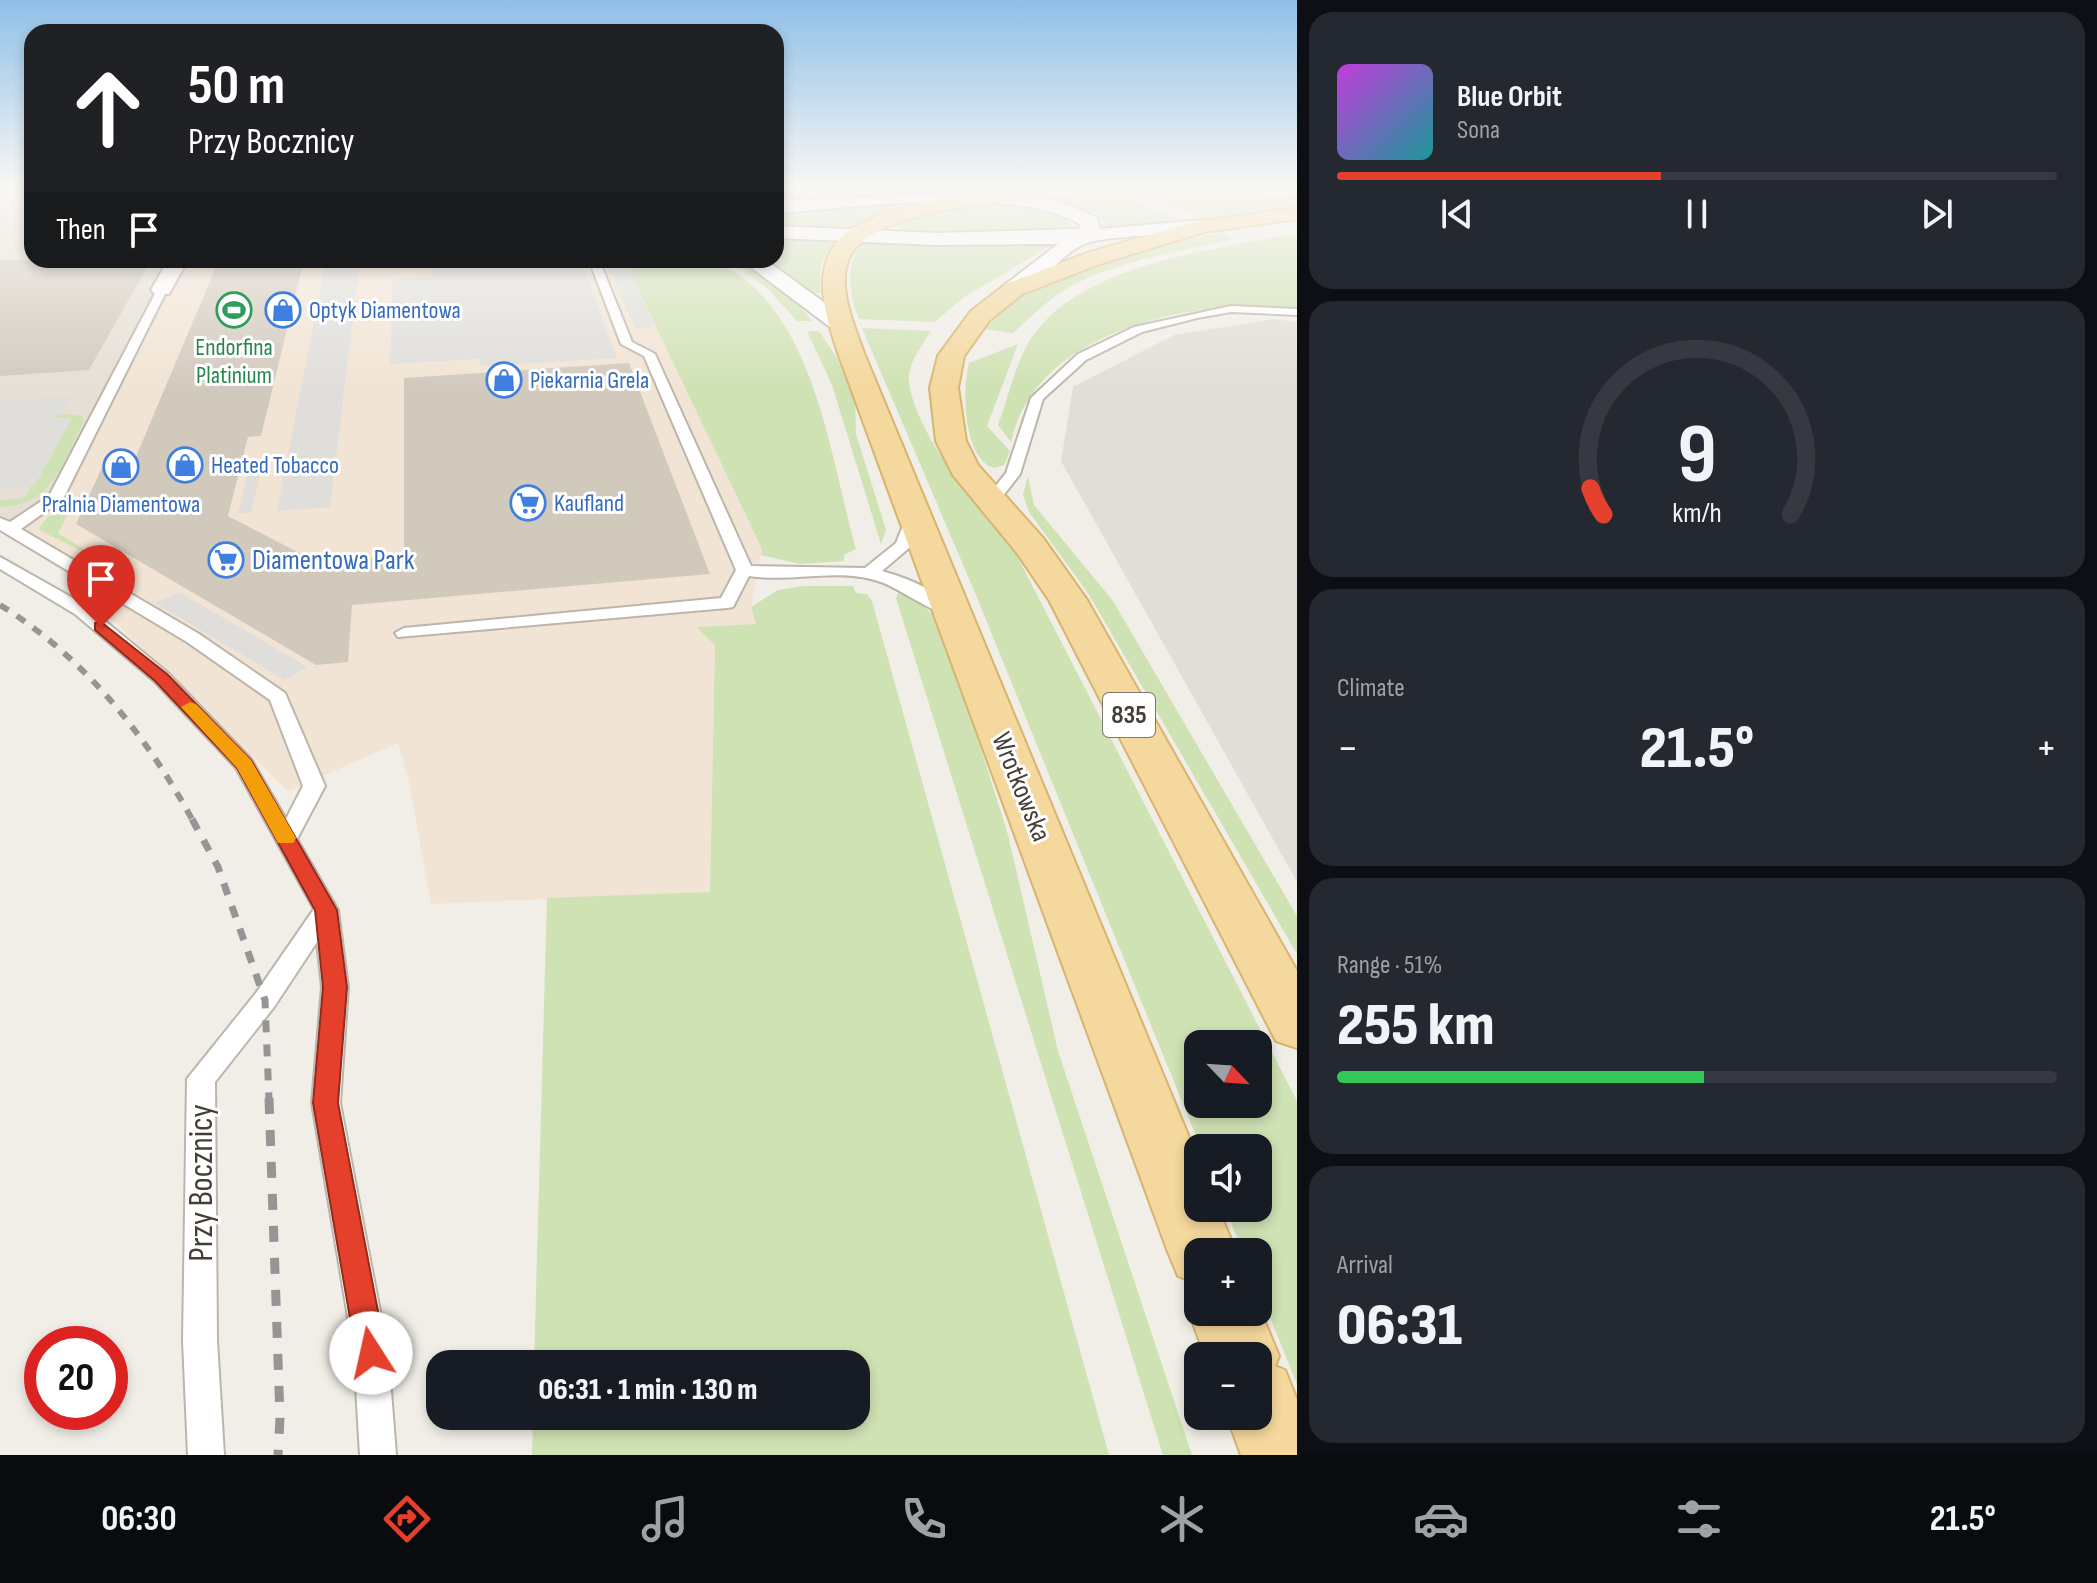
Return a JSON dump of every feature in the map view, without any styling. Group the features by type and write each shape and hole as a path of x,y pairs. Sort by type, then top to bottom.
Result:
{"main road":[{"name":"Wrotkowska","path":"841,254 836,270 839,322 1197,1238"},
{"name":"835","path":"1110,254 1014,289 993,303 965,333 951,356 944,388 951,441 964,468 1030,546 1068,600 1297,1024"},
{"path":"1271,1430 1280,1455"}],"street":[{"path":"1014,289 1057,254"},
{"path":"162,290 174,268"},
{"path":"763,268 839,322"}],"lane":[{"path":"597,268 627,344 649,354 744,570"},
{"path":"6,525 55,499 162,290"},
{"path":"991,502 1013,474 1037,398 1082,357 1138,329 1197,315 1231,309 1297,312"},
{"path":"869,573 903,545 915,515"},
{"path":"6,525 193,638 278,697 314,786 286,839"},
{"path":"0,562 81,610 161,677 244,764 326,910 335,987 326,1103 371,1353 378,1455"},
{"path":"744,570 770,576 869,573 925,596 953,614"},
{"path":"404,633 727,603 744,570"},
{"name":"Przy Bocznicy","path":"206,1455 200,1341 201,1079 265,1000 326,910"}],"shaded area":[{"path":"0,254 24,254 24,268 170,268 46,499 0,526"},
{"path":"170,268 628,268 762,549 751,606 757,624 698,627 715,645 710,892 431,904 409,782 398,743 288,791 62,571 0,530 46,499"},
{"path":"324,268 359,268 330,507 277,511"},
{"path":"432,268 584,268 617,358 481,366 480,359 390,364 393,279 433,277"},
{"path":"609,268 628,268 655,327 635,328"},
{"path":"1274,319 1297,322 1297,882 1061,461 1073,387 1174,335"},
{"path":"72,396 63,414 49,418 72,418 35,485 0,488 0,400"},
{"path":"264,458 251,513 238,513 251,459"},
{"path":"179,592 308,667 284,680 155,603"}],"green space":[{"path":"784,254 827,254 821,264 820,293 814,293 778,268 784,268"},
{"path":"855,254 1038,254 964,297 935,322 859,319 850,279"},
{"path":"1167,254 1106,271 1066,289 1013,333 985,329 1007,307 1043,283 1117,255"},
{"path":"1190,254 1297,254 1297,308 1257,306 1170,316 1126,328 1086,346 1052,371 1026,403 1011,442 998,425 1025,349 1052,314 1081,293 1114,277"},
{"path":"628,268 725,268 749,283 776,312 797,348 826,430 856,549 844,555 844,561 800,564 761,555 762,549"},
{"path":"740,268 753,268 763,274 786,292 812,321 797,321 767,288"},
{"path":"862,328 931,331 916,355 909,375 914,403 923,425 950,470 1013,548 1261,1030 1184,1030 1184,1106 973,588"},
{"path":"807,331 819,331 837,358 855,400 856,434 886,530 881,544 832,385"},
{"path":"1018,344 987,426 1010,451 1004,465 995,468 984,463 976,452 967,422 969,363"},
{"path":"63,414 82,416 84,421 54,479 33,499 0,507 0,500 25,498 31,486 35,485 71,418 49,417"},
{"path":"1028,476 1034,505 1113,601 1297,916 1297,954 1088,593 1029,512 1023,495"},
{"path":"82,504 79,509 70,510 58,533 106,563 39,530 56,511"},
{"path":"803,586 853,586 856,593 867,594 872,601 1109,1455 532,1455 533,1430 870,1430 870,1350 534,1350 547,898 710,892 715,645 696,627 756,624 751,607 778,590"},
{"path":"899,591 920,602 933,616 972,720 1008,835 1058,1051 1192,1455 1163,1455 896,598"},
{"path":"1272,1052 1297,1101 1297,1384 1272,1322 1272,1238 1237,1238 1231,1222 1272,1222 1272,1134 1195,1134 1189,1118 1272,1118"}],"building":[{"path":"0,260 24,260 24,268 146,268 89,370 0,376"},
{"path":"216,268 302,268 261,436 248,437 228,516 317,562 404,555 404,378 629,363 710,574 352,605 348,662 316,665 76,524 105,461 135,459"}],"railway":[{"path":"0,605 59,648 110,700 155,759 193,821"},
{"path":"192,819 218,867 265,1000 269,1100"},
{"path":"269,1098 280,1418 278,1455"}],"slow traffic":[{"path":"190,707 244,764 286,838"}],"place":[{"name":"Endorfina Platinium","path":"234,310"},
{"name":"Optyk Diamentowa","path":"283,310"},
{"name":"Piekarnia Grela","path":"504,380"},
{"name":"Heated Tobacco","path":"185,465"},
{"name":"Pralnia Diamentowa","path":"121,467"},
{"name":"Kaufland","path":"528,503"},
{"name":"Diamentowa Park","path":"226,560"}],"route":[{"path":"101,627 161,677 244,764 326,910 335,987 326,1103 371,1353"}]}
